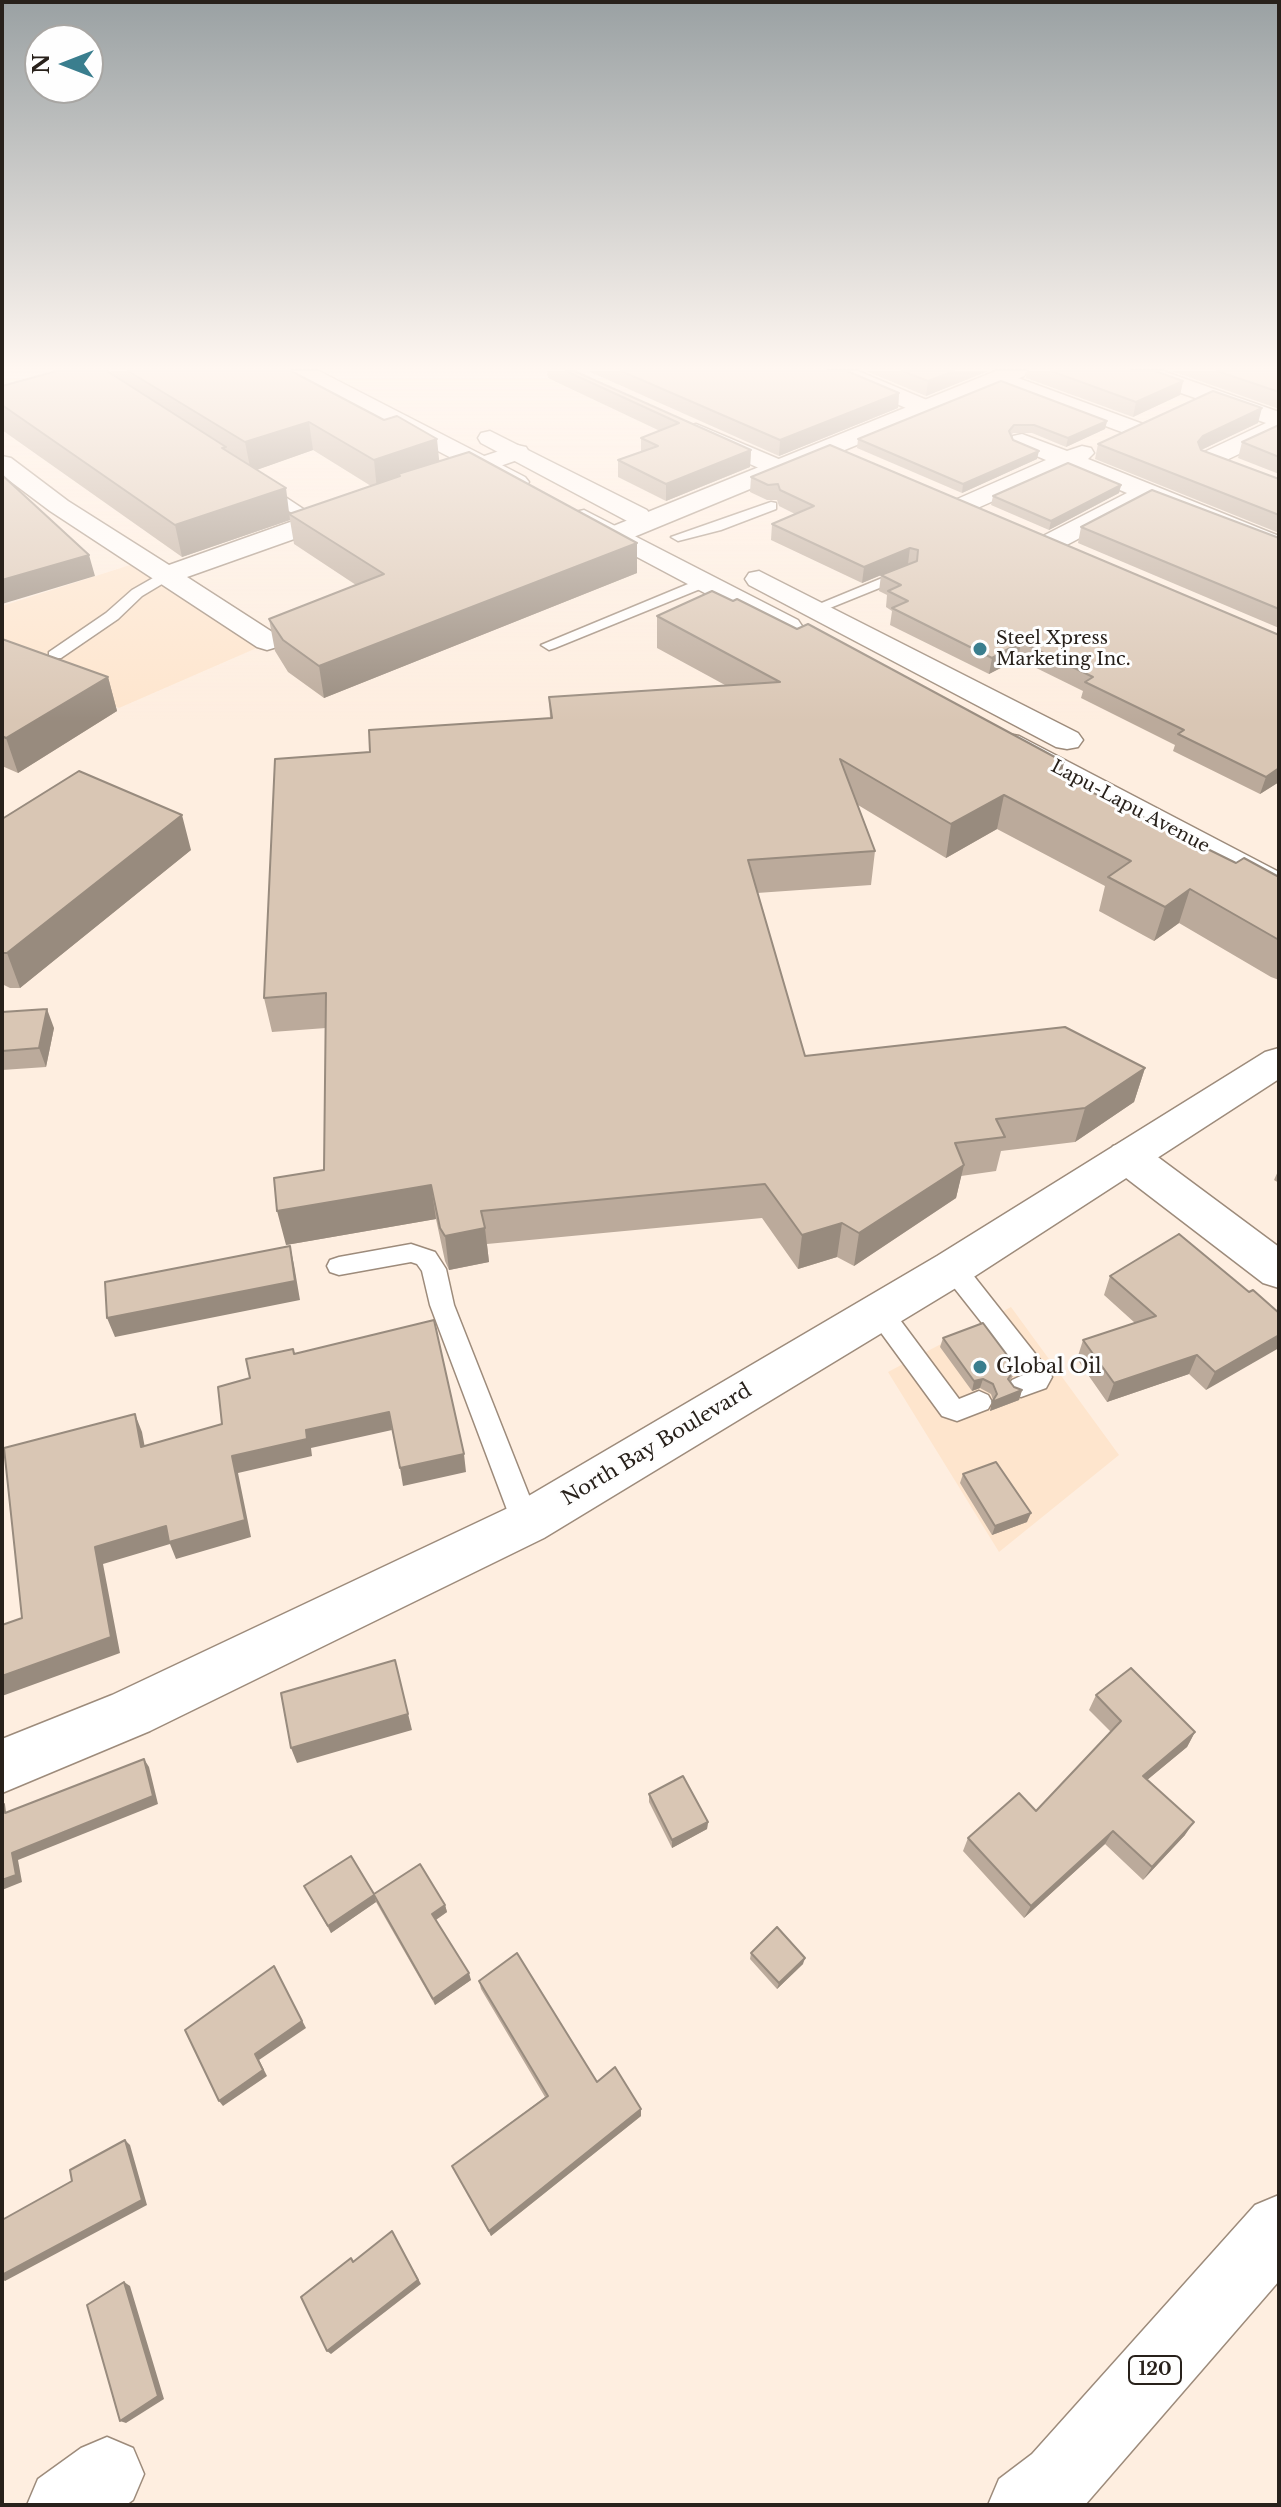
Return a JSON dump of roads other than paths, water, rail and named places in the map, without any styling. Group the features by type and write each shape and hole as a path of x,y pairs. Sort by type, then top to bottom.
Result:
{"main road":[{"path":"35,488 167,575 277,640"},
{"path":"526,488 535,493"},
{"name":"Lapu-Lapu Avenue","path":"586,488 1098,757"},
{"path":"615,535 730,488"},
{"path":"964,505 1001,488"},
{"path":"1141,488 1279,546"},
{"path":"1050,543 1149,491"},
{"path":"937,494 993,518"},
{"path":"167,575 373,502"},
{"path":"562,507 845,657"},
{"path":"1021,530 1079,555"},
{"name":"Lapu-Lapu Avenue","path":"986,731 1279,886"},
{"name":"Lapu-Lapu Avenue","path":"1240,831 1279,852"},
{"name":"North Bay Boulevard","path":"2,1766 131,1713 526,1523 953,1268 1279,1061"},
{"path":"1128,1157 1279,1271"},
{"name":"120","path":"1025,2505 1058,2480 1279,2229"}],"lane":[{"path":"262,488 316,522"},
{"path":"678,537 716,527 771,506"},
{"path":"815,609 909,571"},
{"path":"55,655 112,616 137,593 167,575"},
{"path":"549,645 705,582"},
{"path":"339,1266 411,1253 426,1258 434,1269 442,1305 526,1523"},
{"path":"953,1268 1039,1377 1037,1381 1021,1387"},
{"path":"880,1312 951,1408 957,1410 979,1402"}],"place":[{"name":"Steel Xpress Marketing Inc.","path":"980,649"},
{"name":"Global Oil","path":"980,1367"}]}
